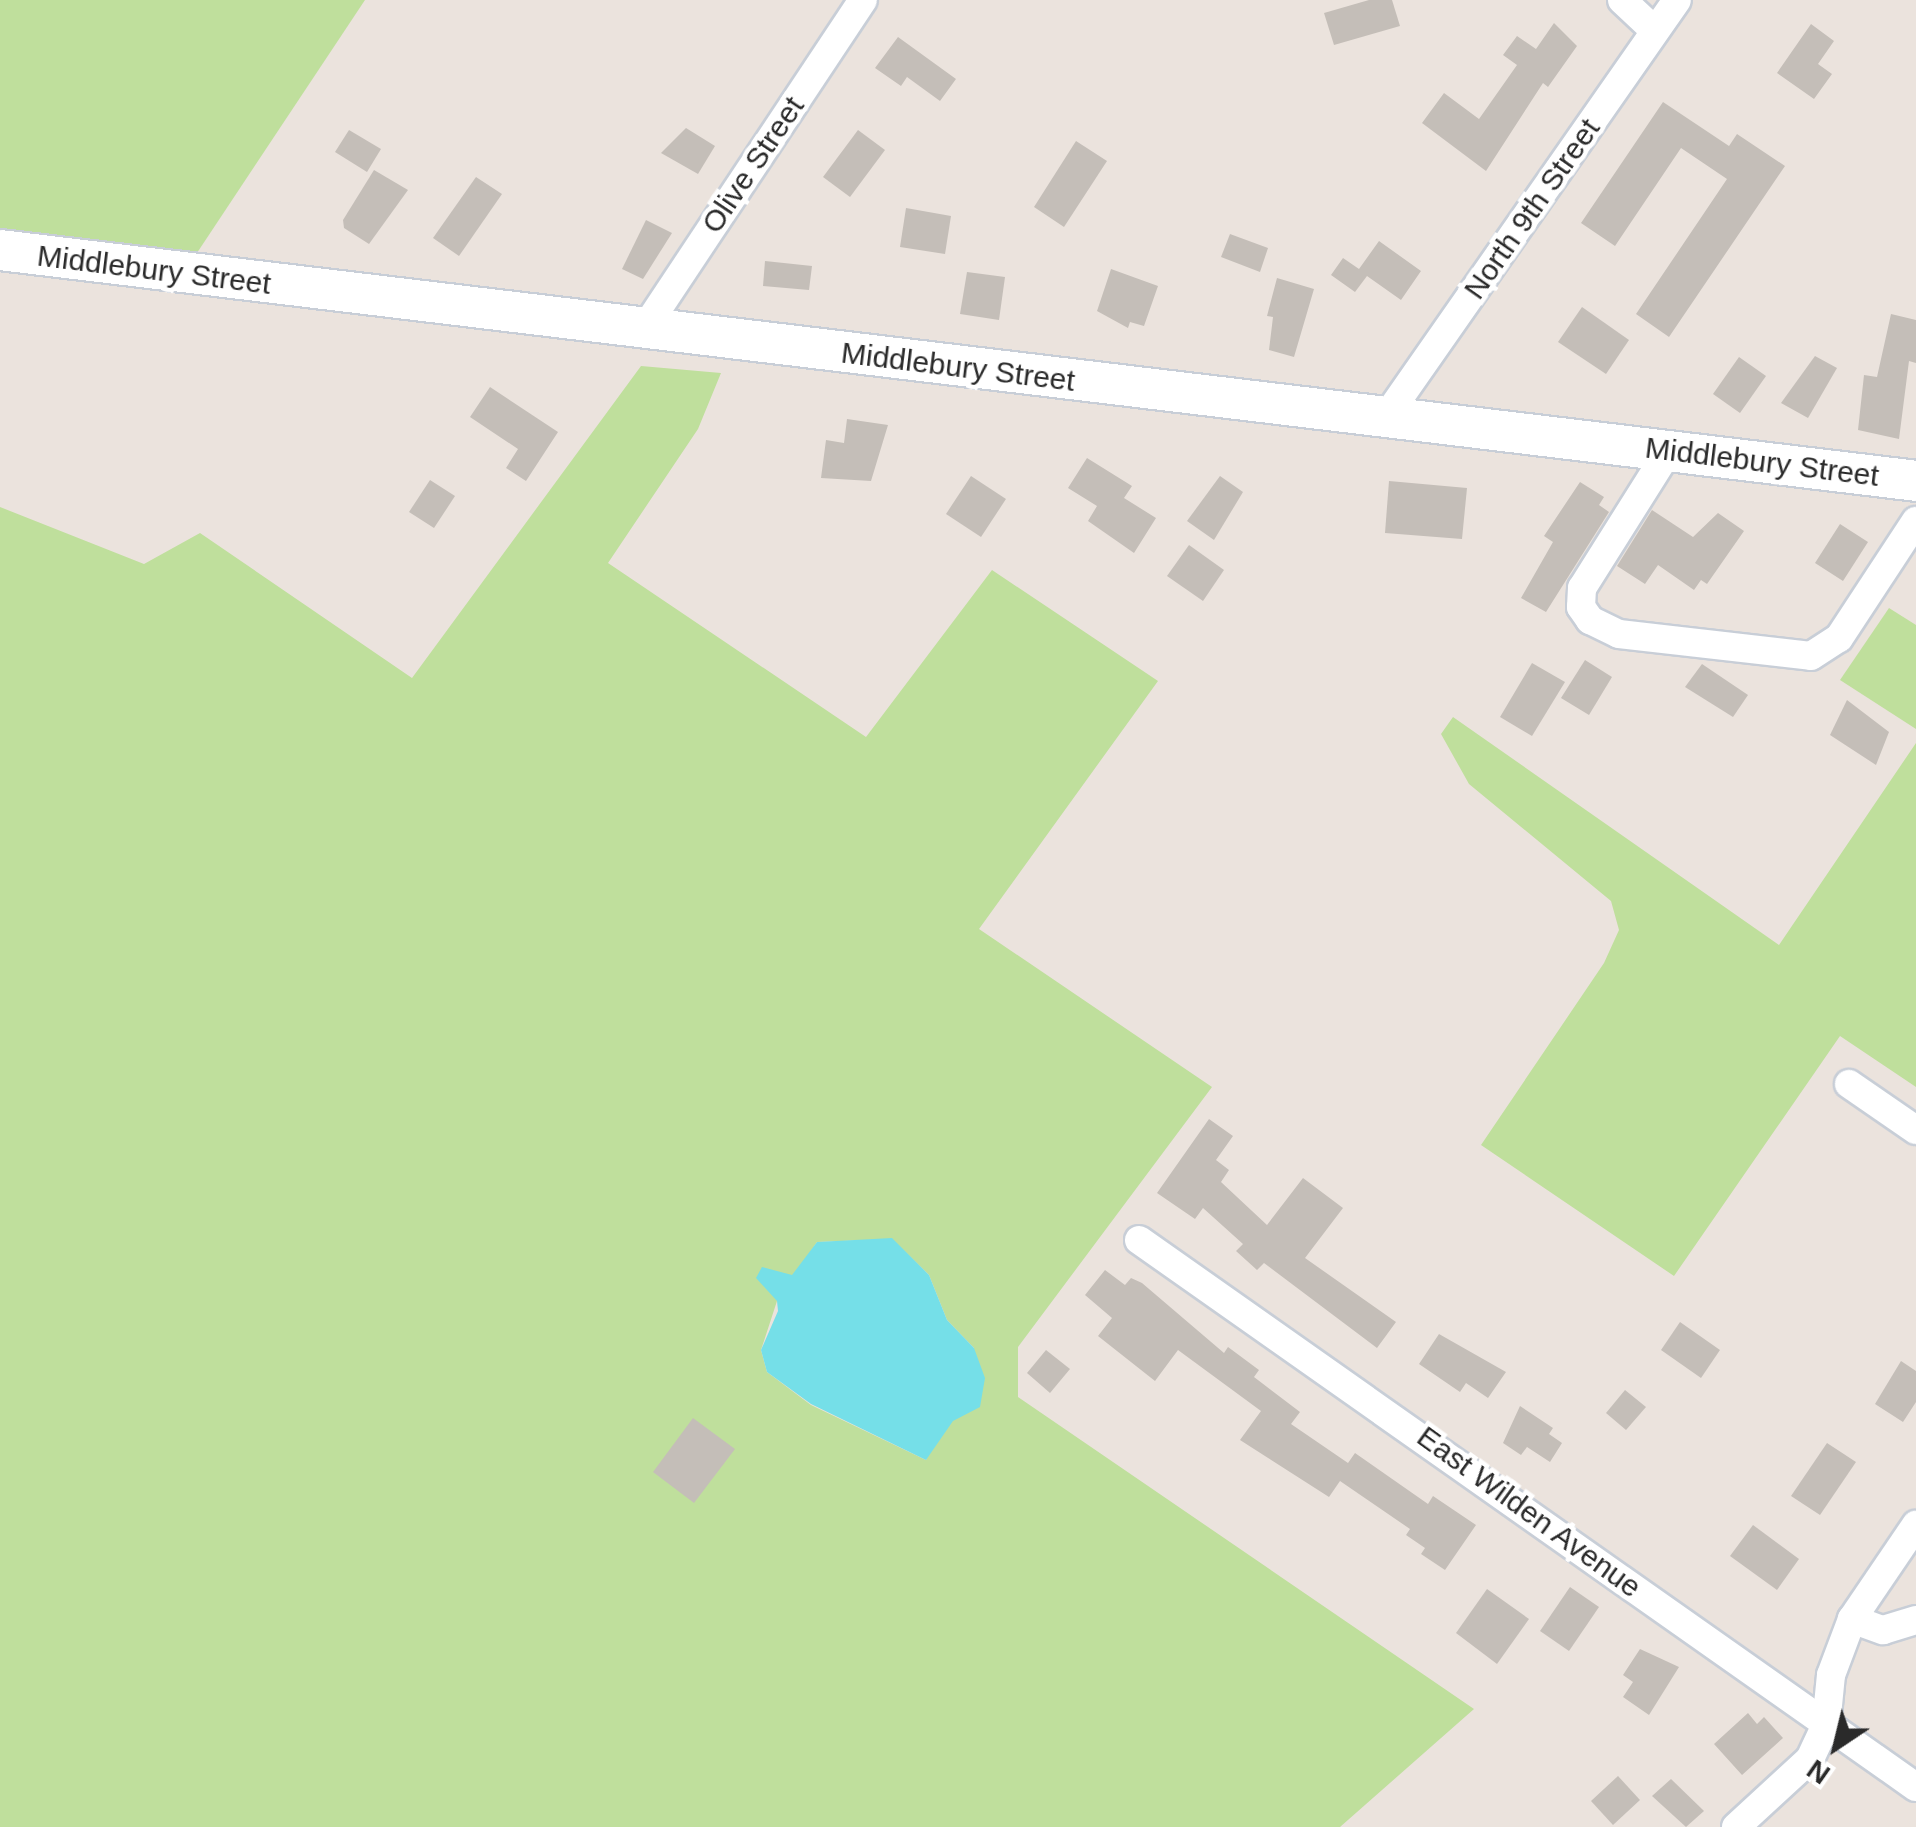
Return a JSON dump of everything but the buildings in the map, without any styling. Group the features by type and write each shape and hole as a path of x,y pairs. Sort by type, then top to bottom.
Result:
{"main road":[{"name":"Middlebury Street","path":"0,250 643,331 1916,481"}],"street":[{"name":"Olive Street","path":"643,331 863,0"},
{"path":"1622,0 1655,32"},
{"name":"North 9th Street","path":"1386,417 1676,0"},
{"path":"1668,450 1582,588 1581,607 1590,620 1619,634 1811,656 1839,638 1916,521"},
{"path":"1849,1084 1916,1130"},
{"name":"East Wilden Avenue","path":"1139,1240 1916,1787"},
{"path":"1736,1827 1810,1759 1826,1726 1831,1675 1852,1619 1916,1525"},
{"path":"1852,1619 1883,1630 1916,1620"}],"green space":[{"path":"0,0 365,0 183,274 0,250"},
{"path":"641,366 721,373 698,429 608,563 866,737 992,570 1158,681 979,929 1212,1087 1018,1347 1018,1397 1474,1709 1340,1827 0,1827 0,507 144,564 200,533 412,678","holes":["892,1239 929,1275 947,1320 974,1348 926,1460 811,1405 767,1372 761,1350 777,1301 817,1242"]},
{"path":"1889,608 1916,625 1916,729 1840,680"},
{"path":"1453,717 1779,945 1916,743 1916,1087 1840,1036 1674,1276 1481,1145 1604,963 1619,930 1611,901 1469,784 1441,734"}],"water":[{"path":"892,1238 929,1275 947,1320 974,1348 985,1378 980,1407 953,1421 926,1460 811,1404 767,1372 761,1350 778,1311 777,1301 756,1278 762,1267 792,1275 817,1242"}]}
